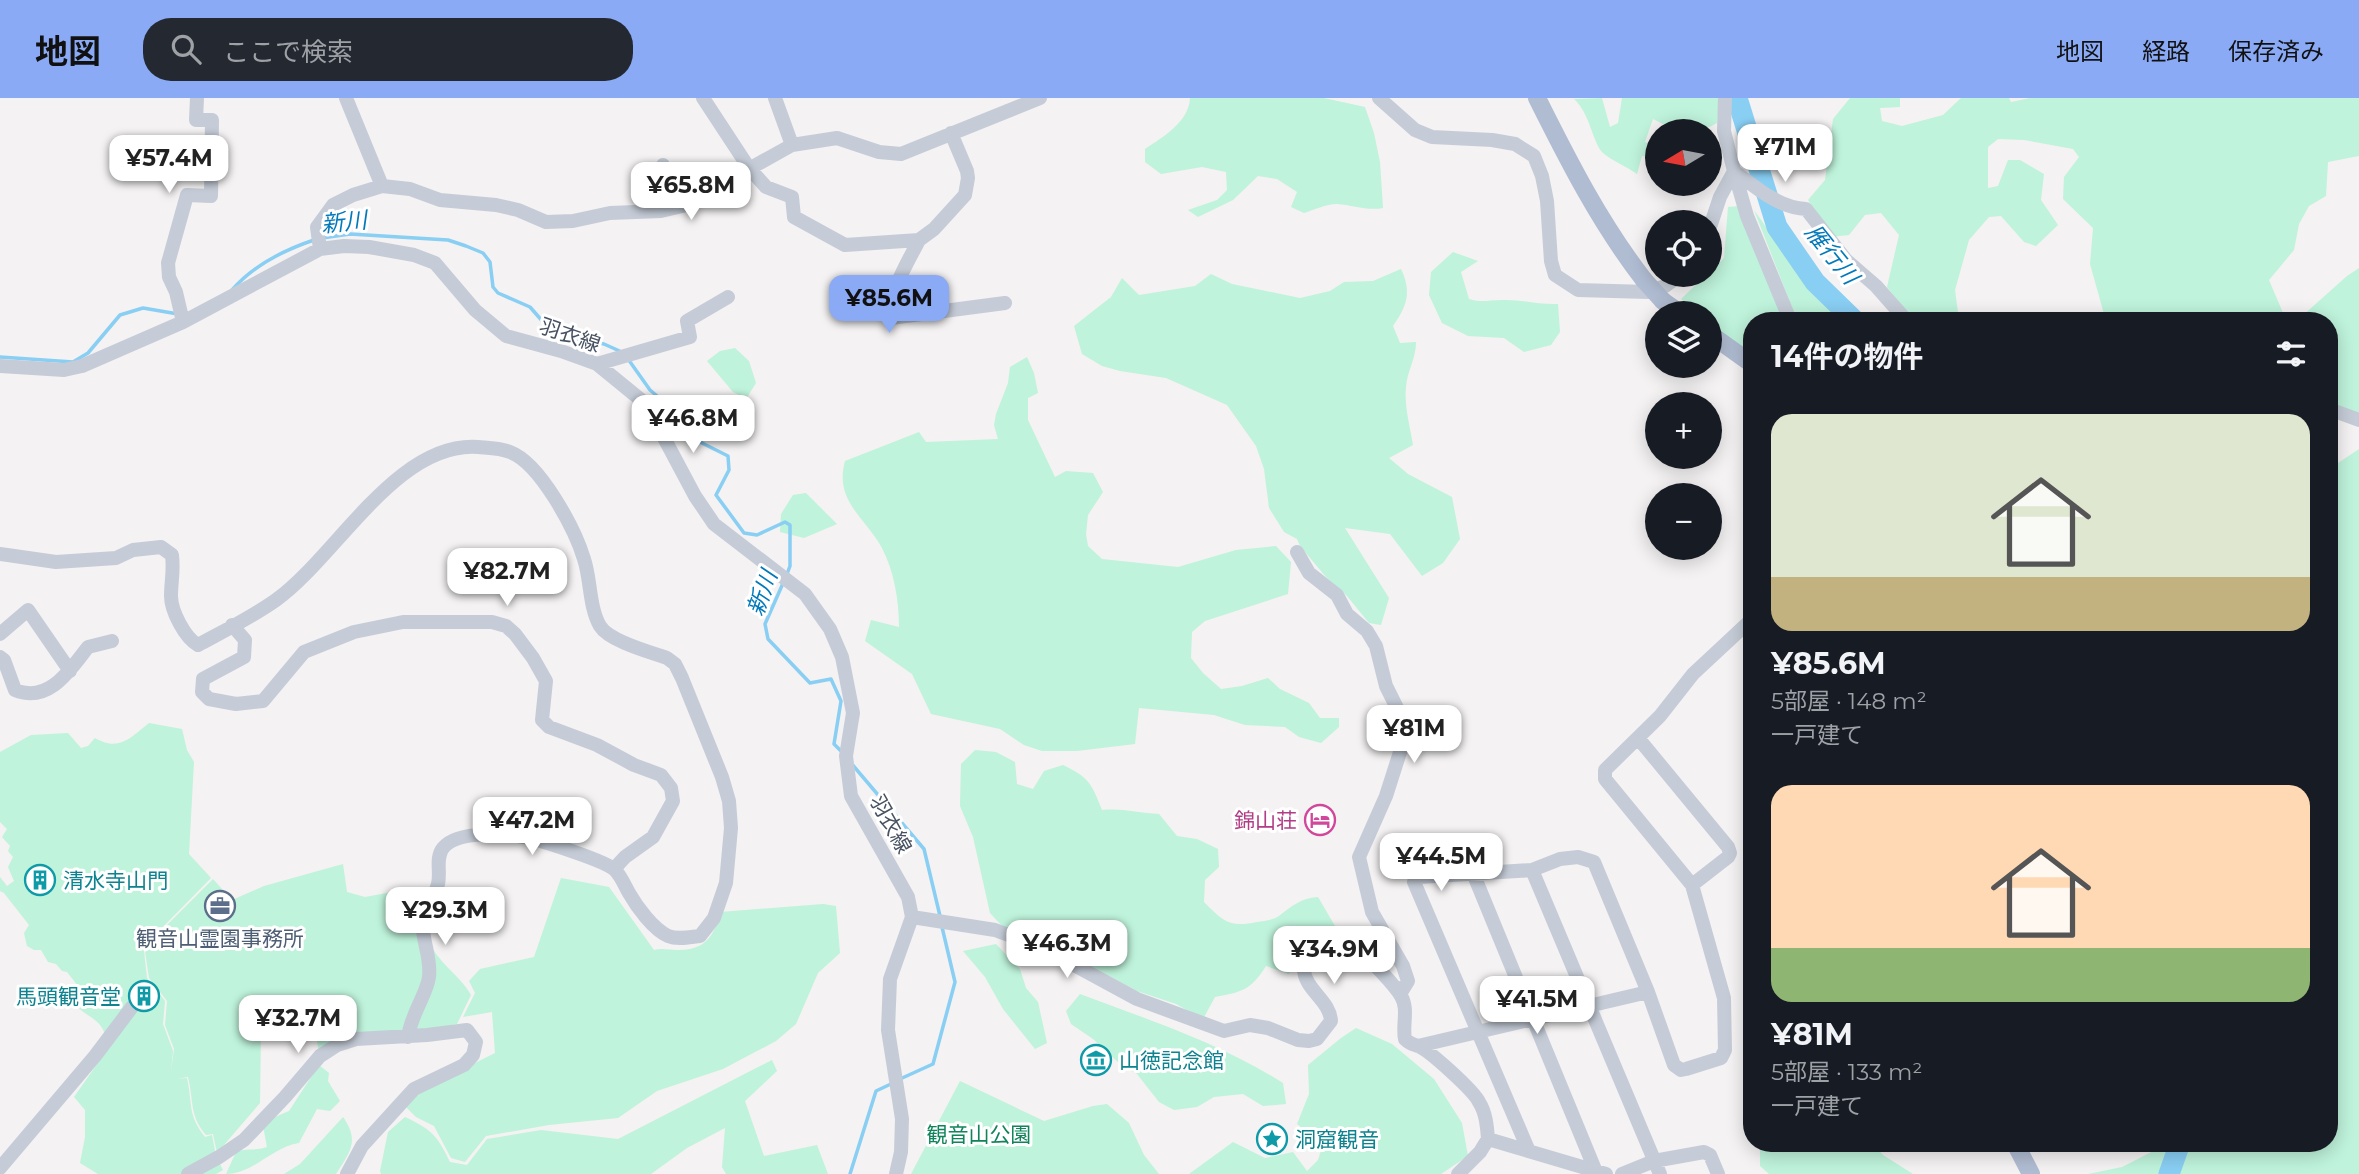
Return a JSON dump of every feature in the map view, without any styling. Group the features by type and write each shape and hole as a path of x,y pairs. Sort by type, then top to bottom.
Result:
{"main road":[{"path":"1537,98 1594,209 1644,280 1663,301"},
{"path":"1722,343 1743,358"},
{"path":"2020,1152 2031,1174"}],"street":[{"path":"182,316 169,277 168,262 187,195 211,196 212,121 196,120 197,98"},
{"path":"346,98 382,186"},
{"path":"703,98 749,169 766,187 792,197 794,217 845,245 919,240"},
{"path":"320,249 317,227 333,205 382,186 410,189 440,200 496,205 546,222 661,211 695,203 792,145 837,138 879,152 901,154 1040,98"},
{"path":"1379,98 1415,130 1432,137 1474,141 1492,139 1515,144 1534,156 1542,176 1547,201 1551,261 1555,275 1578,290 1648,292 1662,287"},
{"path":"1725,98 1724,131 1734,172 1747,216 1787,312"},
{"path":"780,102 792,145"},
{"path":"951,133 967,171 965,195 934,229 919,240 900,276 890,306 891,317 1005,303"},
{"path":"663,165 676,207"},
{"path":"1734,172 1761,191 1793,208 1806,209 1846,260 1876,286 1899,312"},
{"path":"1716,210 1734,172"},
{"name":"羽衣線","path":"0,366 64,370 82,366 320,249 369,247 414,255 435,263 475,310 506,336 597,364 646,404 695,496 714,524 805,594 831,629 842,657 852,713 846,756 851,796 908,897 912,917"},
{"path":"597,364 690,337 687,321 728,298"},
{"path":"2338,412 2359,420"},
{"path":"0,554 56,562 116,558 133,550 161,547 172,555 174,574 171,596 174,608 190,640 198,645 276,601 406,471 422,461 442,450 471,446 502,450 522,459 559,503 575,534 585,560 594,611 601,628 611,636 667,658 675,664 722,777 729,801 731,828 726,883 714,918 700,936 669,936 654,925 633,900 614,869 540,841 509,833 480,835 450,842 442,849 438,862 438,885 427,906 423,929 430,958 429,980 410,1022 408,1037"},
{"path":"1297,552 1309,573 1338,595 1347,614 1367,631 1376,646 1386,686 1399,712 1402,746 1386,796 1359,857 1372,912 1403,966 1408,981 1400,993"},
{"path":"0,634 28,610 70,671"},
{"path":"232,625 245,640 244,657 203,679 202,692 209,699 236,704 263,701 304,652 354,632 403,622 492,622 506,626 533,658 545,681 542,720 549,727 597,745 634,765 661,775 670,789 673,801 653,836 614,869"},
{"path":"1528,1149 1414,882 1419,877 1532,870 1560,859 1578,857 1594,862 1677,1068 1686,1069 1721,1058 1725,1050 1724,998 1692,885 1605,779 1605,770 1660,716 1693,674 1743,627"},
{"path":"0,657 4,660 15,690 24,694 35,694 47,690 70,671 88,647 112,642"},
{"path":"1638,738 1728,847 1728,857 1692,885"},
{"path":"1532,870 1657,1167"},
{"path":"1473,873 1531,1019 1601,1173"},
{"path":"895,1174 901,1152 902,1119 888,1030 890,979 912,917 995,930 1043,948 1137,999 1224,1031 1250,1025 1309,1041 1317,1039 1327,1028 1331,1014 1307,979 1304,970 1306,962 1317,951 1362,953 1400,993 1405,1009 1405,1039 1450,1070 1478,1099 1489,1139 1458,1174"},
{"path":"1418,1046 1648,992"},
{"path":"0,1168 95,1056 132,1007"},
{"path":"188,1174 244,1140 320,1056 337,1045 356,1039 408,1037 467,1030 476,1042 473,1055 464,1065 414,1089 362,1146 347,1174"},
{"path":"1489,1139 1601,1173"},
{"path":"1622,1174 1657,1167 1704,1152 1710,1155 1718,1174"}],"green space":[{"path":"1190,98 1324,98 1365,107 1380,162 1383,208 1337,204 1304,213 1291,207 1297,192 1277,179 1258,176 1233,200 1198,217 1188,210 1217,200 1227,190 1226,172 1202,167 1161,174 1145,162 1145,149 1180,122 1189,107"},
{"path":"1602,98 1610,127 1618,123 1622,98 1720,98 1717,119 1645,119 1645,156 1642,156 1637,174 1603,153 1596,143 1584,112 1574,99"},
{"path":"1850,98 1900,98 1900,107 1880,108 1882,121 1902,126 1943,115 1961,98 2009,98 2011,102 2030,98 2359,98 2359,156 2328,162 2326,196 2309,206 2299,224 2294,250 2269,280 2283,312 2103,312 2090,264 2093,228 2063,199 2064,177 2079,157 2073,149 2024,140 1998,139 1988,147 1988,188 1998,186 2008,160 2020,160 2044,174 2041,200 2058,225 2036,246 2024,242 2001,216 1989,217 1969,240 1955,290 1958,312 1906,312 1887,287 1899,235 1881,213 1865,215 1849,235 1831,237 1808,200 1825,180 1833,119"},
{"path":"1739,206 1782,312 1743,312 1742,348 1722,332 1722,301 1681,299 1694,287 1722,287 1728,207"},
{"path":"1754,210 1791,262 1834,312 1794,312"},
{"path":"1453,252 1478,261 1461,272 1469,299 1558,304 1560,332 1551,345 1524,352 1504,338 1468,336 1442,323 1429,295 1431,272"},
{"path":"2359,268 2359,415 2338,407 2338,312 2307,312"},
{"path":"1401,269 1407,292 1402,312 1393,326 1400,343 1416,342 1406,394 1413,445 1389,458 1408,474 1452,497 1460,539 1443,563 1422,576 1390,534 1345,528 1389,598 1381,625 1369,623 1347,596 1326,577 1297,539 1284,532 1269,508 1264,469 1256,446 1227,405 1166,378 1102,366 1082,354 1074,326 1111,297 1122,278 1139,295 1195,286 1211,274 1232,284 1300,298 1330,291 1344,282 1373,281"},
{"path":"735,348 749,361 756,383 746,399 733,392 707,361 720,351"},
{"path":"1027,357 1038,393 1028,398 1028,420 1055,477 1066,471 1093,473 1103,492 1088,515 1086,534 1088,546 1102,559 1178,567 1236,550 1276,546 1291,562 1288,594 1205,621 1192,632 1191,658 1221,689 1268,678 1280,689 1309,703 1320,718 1339,718 1339,727 1321,743 1299,737 1285,727 1245,725 1214,715 1139,708 1135,744 1077,751 1042,751 1024,745 1000,729 931,714 912,674 865,641 871,620 899,627 898,606 893,576 882,548 847,498 843,475 845,461 919,432 926,442 998,439 994,425 1008,383 1010,367"},
{"path":"2359,449 2359,1174 2088,1174 2122,1167 2151,1152 2338,1152 2338,463"},
{"path":"806,493 837,524 804,538 780,532 781,514 793,495"},
{"path":"149,723 182,729 187,750 194,762 189,854 211,878 155,935 144,951 147,978 165,1001 163,1024 173,1051 171,1072 174,1049 165,1025 167,1001 149,978 145,951 157,935 213,879 232,900 264,886 343,864 347,892 365,897 392,892 407,895 429,887 440,895 429,922 428,936 431,946 471,995 457,1024 319,1053 316,1035 301,1020 288,1020 261,1030 260,1103 217,1153 213,1134 206,1135 197,1121 188,1077 177,1079 187,1078 195,1122 205,1137 212,1135 216,1156 223,1170 216,1174 98,1174 80,1163 85,1137 85,1110 74,1097 109,1047 105,1033 95,1020 76,1005 75,994 78,986 67,972 48,962 41,950 27,946 24,933 29,925 0,891 0,877 7,886 14,881 8,867 13,857 8,851 10,846 2,837 7,829 0,822 0,752 31,735 68,733 81,748 88,746 95,738 111,744 118,743 130,738"},
{"path":"975,750 996,752 1015,762 1017,784 1033,789 1044,771 1063,765 1088,782 1102,810 1159,814 1177,836 1197,839 1218,849 1219,867 1205,880 1204,902 1227,921 1247,924 1271,919 1302,901 1318,897 1335,926 1347,940 1294,940 1294,960 1289,974 1266,966 1245,989 1215,997 1203,1019 1176,1004 1137,991 1050,944 1003,927 990,913 973,837 960,806 961,764"},
{"path":"561,878 609,887 654,950 686,950 701,945 711,935 720,912 823,904 836,906 840,953 818,973 796,1024 776,1041 723,1069 657,1091 618,1118 549,1125 486,1136 465,1162 451,1158 434,1126 416,1117 405,1106 417,1092 495,1053 492,1012 463,1017 475,993 469,981 480,969 534,957"},
{"path":"996,944 1020,969 1026,988 1038,1002 1047,1043 1035,1049 1003,1009 985,977 963,951"},
{"path":"1080,994 1184,1033 1259,1069 1283,1083 1286,1104 1263,1106 1243,1094 1214,1097 1197,1107 1174,1110 1159,1102 1137,1074 1120,1064 1093,1039 1071,1024 1066,1011"},
{"path":"1356,1028 1392,1044 1434,1079 1462,1123 1468,1156 1441,1174 1189,1174 1233,1142 1265,1158 1293,1152 1307,1171 1318,1160 1323,1144 1297,1124 1309,1094 1308,1065"},
{"path":"772,1060 777,1071 745,1101 764,1156 817,1145 828,1174 726,1174 722,1167 725,1128 687,1148 651,1174 381,1174 380,1171 388,1132 405,1117 433,1134 450,1162 467,1165 487,1139 541,1130 618,1139"},
{"path":"319,1065 329,1073 328,1081 340,1101 330,1111 317,1109 299,1143 289,1145 245,1170 226,1174 236,1152 267,1147 263,1126 289,1111"},
{"name":"観音山公園","path":"960,1081 1044,1121 1107,1104 1129,1123 1144,1155 1159,1174 911,1174"},
{"path":"343,1117 352,1140 349,1153 336,1174 284,1174 300,1164"},
{"path":"1760,1152 1880,1152 1913,1174 1769,1174 1760,1166"}],"waterway":[{"name":"雁行川","path":"1737,98 1777,227 1815,282 1846,312"},
{"name":"新川","path":"322,238 350,234 448,240 466,246 483,253 490,262 493,287 498,293 530,307 560,336 604,344 624,353"},
{"name":"新川","path":"232,290 249,273 270,260 314,240"},
{"name":"新川","path":"0,357 73,362 88,353 120,315 143,308 178,314"},
{"name":"新川","path":"628,359 650,390 671,408 702,443 728,456 729,470 716,495 744,533 757,535 785,522 790,525 790,566 787,574"},
{"name":"新川","path":"784,581 765,624 768,639 810,683 831,679 841,701 834,744 842,752"},
{"name":"新川","path":"851,763 924,849 940,916"},
{"name":"新川","path":"900,1079 933,1064 955,982 942,927"},
{"name":"新川","path":"850,1174 876,1091 893,1083"},
{"name":"雁行川","path":"2169,1174 2177,1152"}],"place":[{"name":"錦山荘","path":"1320,820"},
{"name":"清水寺山門","path":"40,880"},
{"name":"観音山霊園事務所","path":"220,906"},
{"name":"馬頭観音堂","path":"144,996"},
{"name":"山徳記念館","path":"1096,1060"},
{"name":"洞窟観音","path":"1272,1139"}]}
